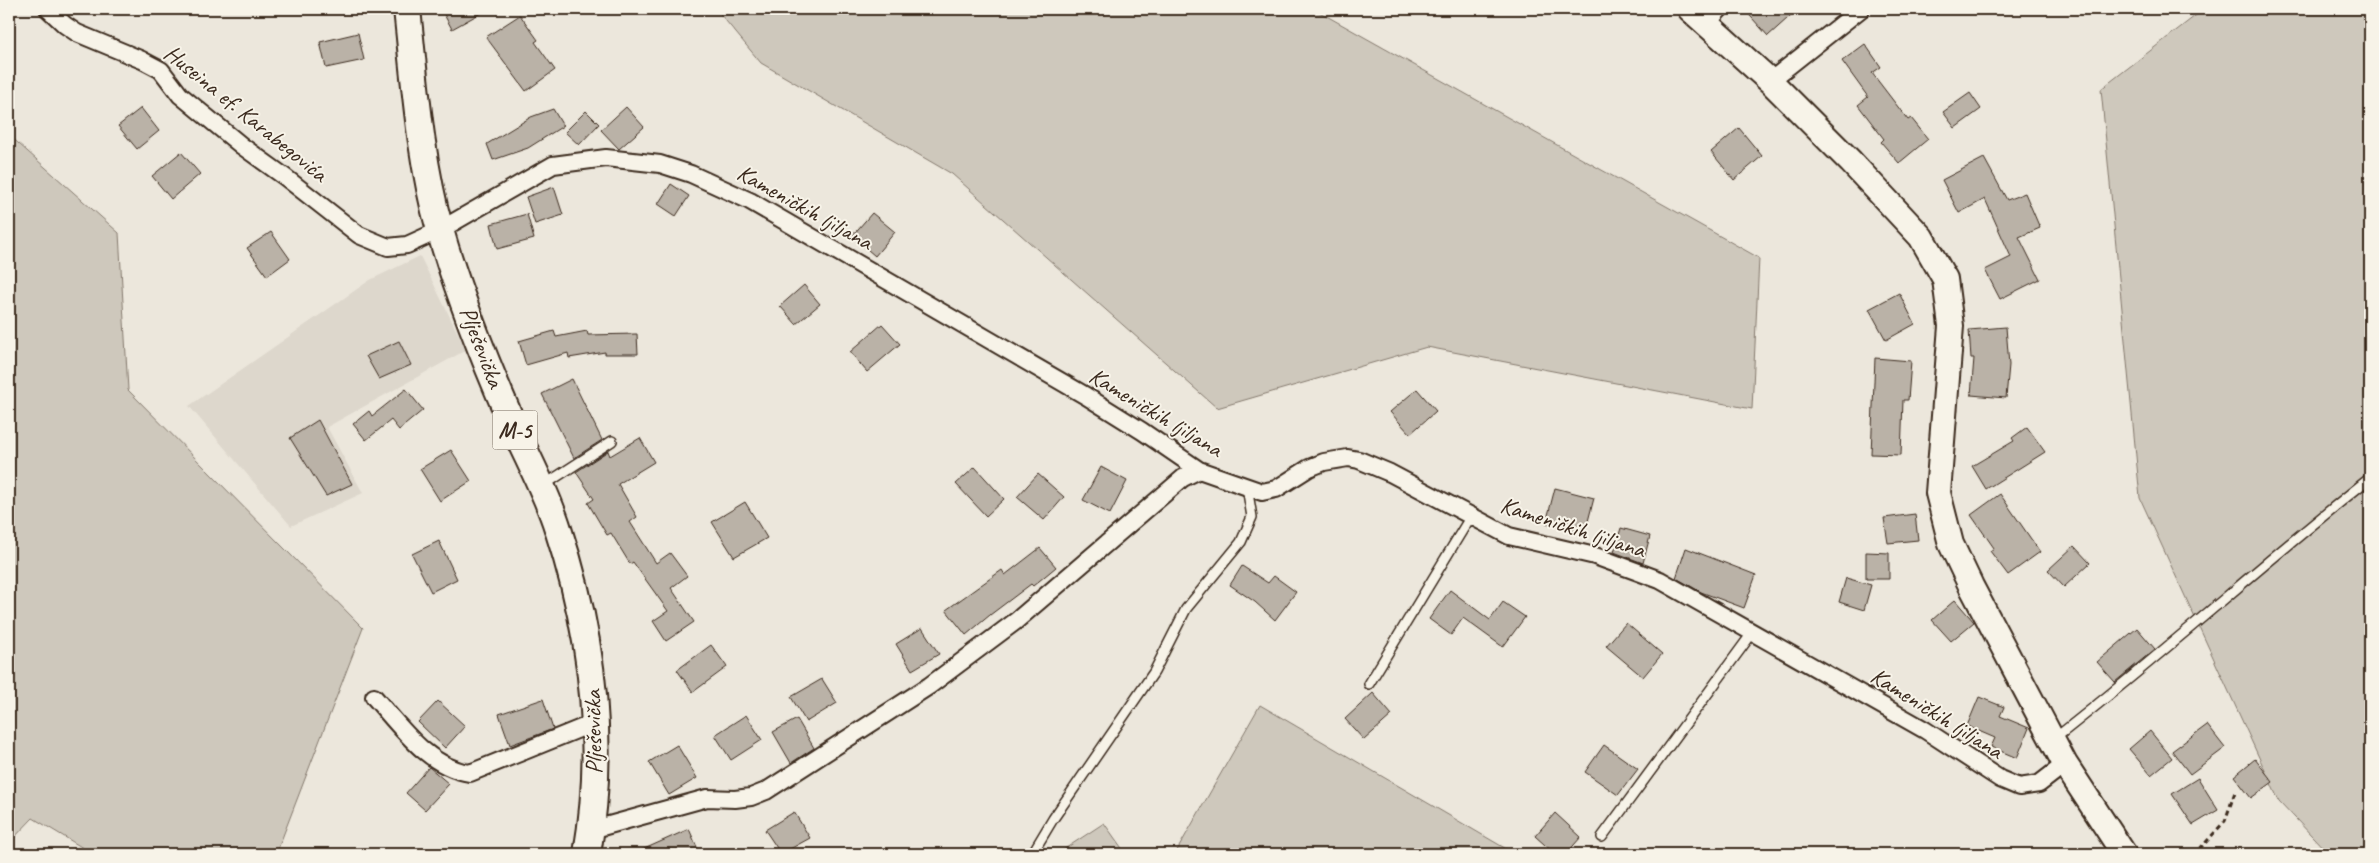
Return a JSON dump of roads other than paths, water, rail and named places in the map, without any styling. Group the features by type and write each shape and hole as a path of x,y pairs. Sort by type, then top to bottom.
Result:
{"main road":[{"name":"Plješevička","path":"407,9 420,128 440,230 478,339 509,418 542,486 558,529 590,658 596,722 596,759 589,842"}],"street":[{"name":"Huseina ef. Karabegovića","path":"48,9 77,33 161,70 180,95 197,110 359,235 388,247 399,248 440,230"},
{"path":"1770,81 1861,9"},
{"path":"1706,13 1921,237 1945,279 1951,326 1938,493 1952,544 1967,578 2054,739 2065,764 2124,854"},
{"name":"Kameničkih ljiljana","path":"440,230 553,164 606,158 660,164 691,174 750,201 1086,396 1150,436 1199,470 1262,492 1276,489 1309,468 1324,462 1348,458 1390,473 1509,536 1595,556 1660,580 1926,730 2000,779 2019,787 2039,784 2065,764"},
{"path":"589,842 707,798 735,799 751,797 766,791 937,680 1016,621 1183,478 1199,470"},
{"path":"374,697 404,730 438,762 457,771 470,773 596,722"}],"lane":[{"path":"542,486 612,442"},
{"path":"2054,739 2125,684 2305,529 2370,478"},
{"path":"1032,854 1053,819 1154,672 1186,609 1241,542 1252,517 1247,488"},
{"path":"1369,684 1471,516"},
{"path":"1602,837 1753,632"}]}
